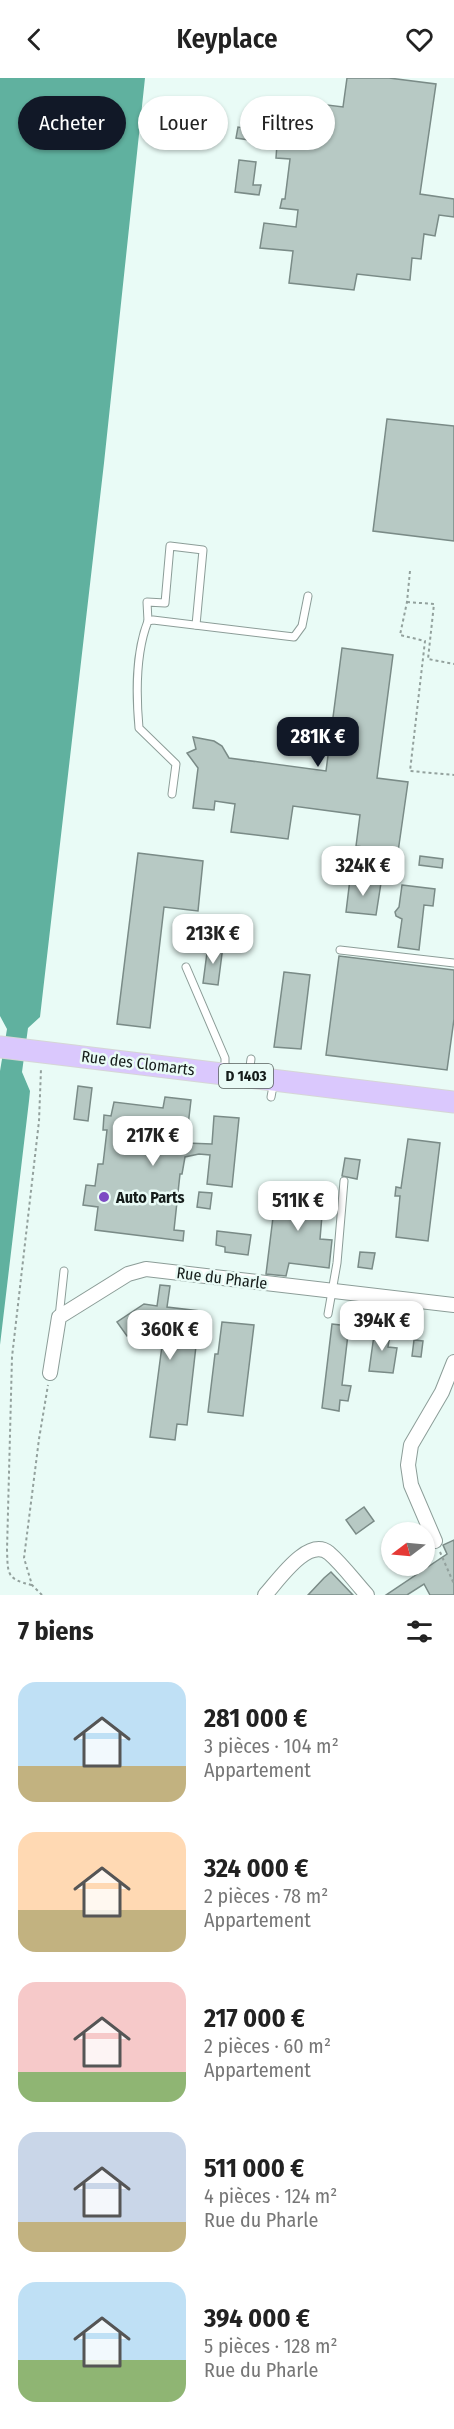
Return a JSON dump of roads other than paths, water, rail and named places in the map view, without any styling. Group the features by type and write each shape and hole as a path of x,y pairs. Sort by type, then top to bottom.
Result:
{"main road":[{"name":"Rue des Clomarts","path":"0,1047 39,1057 225,1074 250,1068 273,1088 454,1102"}],"street":[{"name":"Rue du Pharle","path":"59,1317 128,1274 146,1269 454,1305"},
{"path":"50,1373 59,1317"},
{"path":"427,1522 411,1485 408,1465 411,1445 442,1392 454,1362"},
{"path":"265,1595 307,1551 317,1550 328,1552 367,1595"}],"lane":[{"path":"172,794 176,764 139,728 136,696 143,633 148,621 147,602 165,603 170,546 203,550 196,625"},
{"path":"148,621 294,637 302,626 308,596"},
{"path":"340,950 454,963"},
{"path":"186,967 225,1058 225,1074"},
{"path":"328,1314 337,1263 344,1181"},
{"path":"59,1317 64,1271"},
{"path":"399,1297 401,1319"}],"place":[{"name":"Auto Parts","path":"104,1197"}]}
